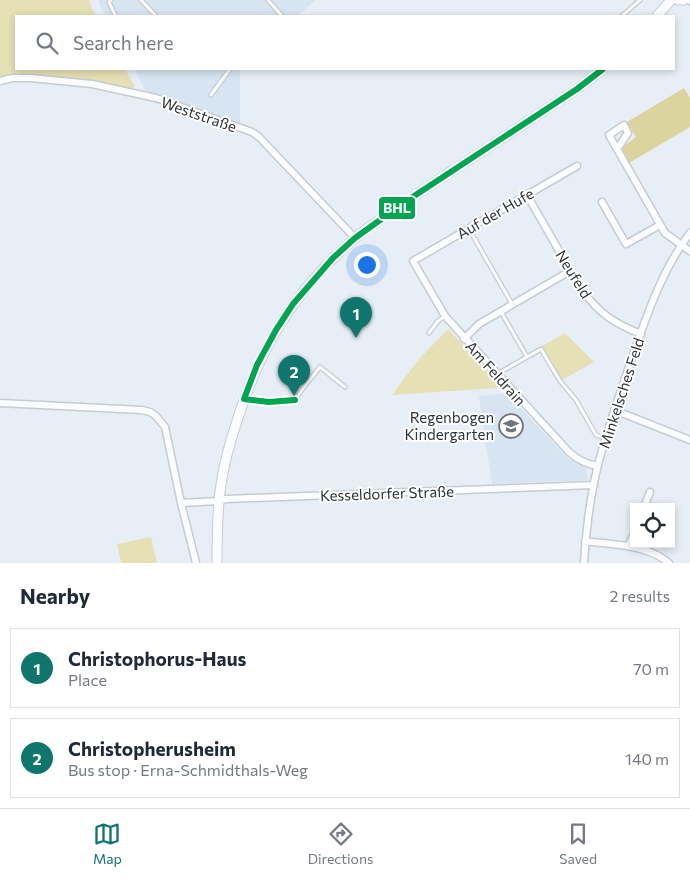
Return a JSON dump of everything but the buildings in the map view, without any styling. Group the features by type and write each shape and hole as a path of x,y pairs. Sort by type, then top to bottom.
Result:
{"main road":[{"path":"658,15 671,0"},
{"path":"678,0 684,0"},
{"path":"217,563 219,501 227,451 257,365 293,304 312,281 355,238 408,200 577,89 602,70"}],"street":[{"name":"Weststraße","path":"0,80 31,78 92,84 156,98 252,132 259,137 355,238"},
{"path":"617,149 665,233 690,251"},
{"name":"Auf der Hufe","path":"413,261 577,166"},
{"name":"Neufeld","path":"527,195 570,271 589,300 604,315 622,326 641,334"},
{"path":"602,202 626,244 660,225"},
{"name":"Minkelsches Feld","path":"584,563 585,541 594,485 605,438 660,285 681,244 690,233"},
{"name":"Am Feldrain","path":"413,261 445,316 464,339 576,459 598,466"},
{"path":"464,339 479,324 570,271"},
{"path":"244,399 269,402 295,400"},
{"path":"0,404 142,410 156,416 164,427 196,563"},
{"path":"614,410 690,440"},
{"name":"Kesseldorfer Straße","path":"181,503 226,499 594,485"},
{"path":"646,503 650,492"},
{"path":"585,541 646,550 669,563"},
{"path":"628,546 630,542"}],"lane":[{"path":"111,0 109,2 115,15"},
{"path":"141,0 155,15"},
{"path":"268,0 281,15"},
{"path":"623,15 640,0"},
{"path":"211,95 229,70"},
{"path":"468,228 512,305"},
{"path":"501,312 527,356"},
{"path":"429,333 438,321 445,316"},
{"path":"497,374 541,349 560,381 576,400 596,435 605,438"},
{"path":"295,400 320,367 345,387"}],"shaded area":[{"path":"0,0 89,0 96,15 15,15 15,70 126,70 134,85 134,90 50,76 15,75 0,78"},
{"path":"99,0 316,0 298,15 105,15 99,4"},
{"path":"135,70 240,70 240,124 146,92"},
{"path":"684,88 690,98 690,127 629,163 623,147 636,137 627,122"},
{"path":"448,329 501,386 496,388 392,395 419,359"},
{"path":"565,333 594,362 562,380 542,346"},
{"name":"Regenbogen Kindergarten","path":"507,393 565,456 586,468 588,480 492,484 479,396"},
{"path":"151,537 157,563 121,563 117,544"}],"transit line":[{"name":"BHL","path":"244,399 257,365 276,330 293,304 333,258 355,238 408,200 577,89 602,70"},
{"name":"BHL","path":"244,399 269,402 295,400"}],"place":[{"name":"Christophorus-Haus","path":"356,338"},
{"name":"Christopherusheim","path":"294,396"},
{"name":"Regenbogen Kindergarten","path":"511,426"}]}
